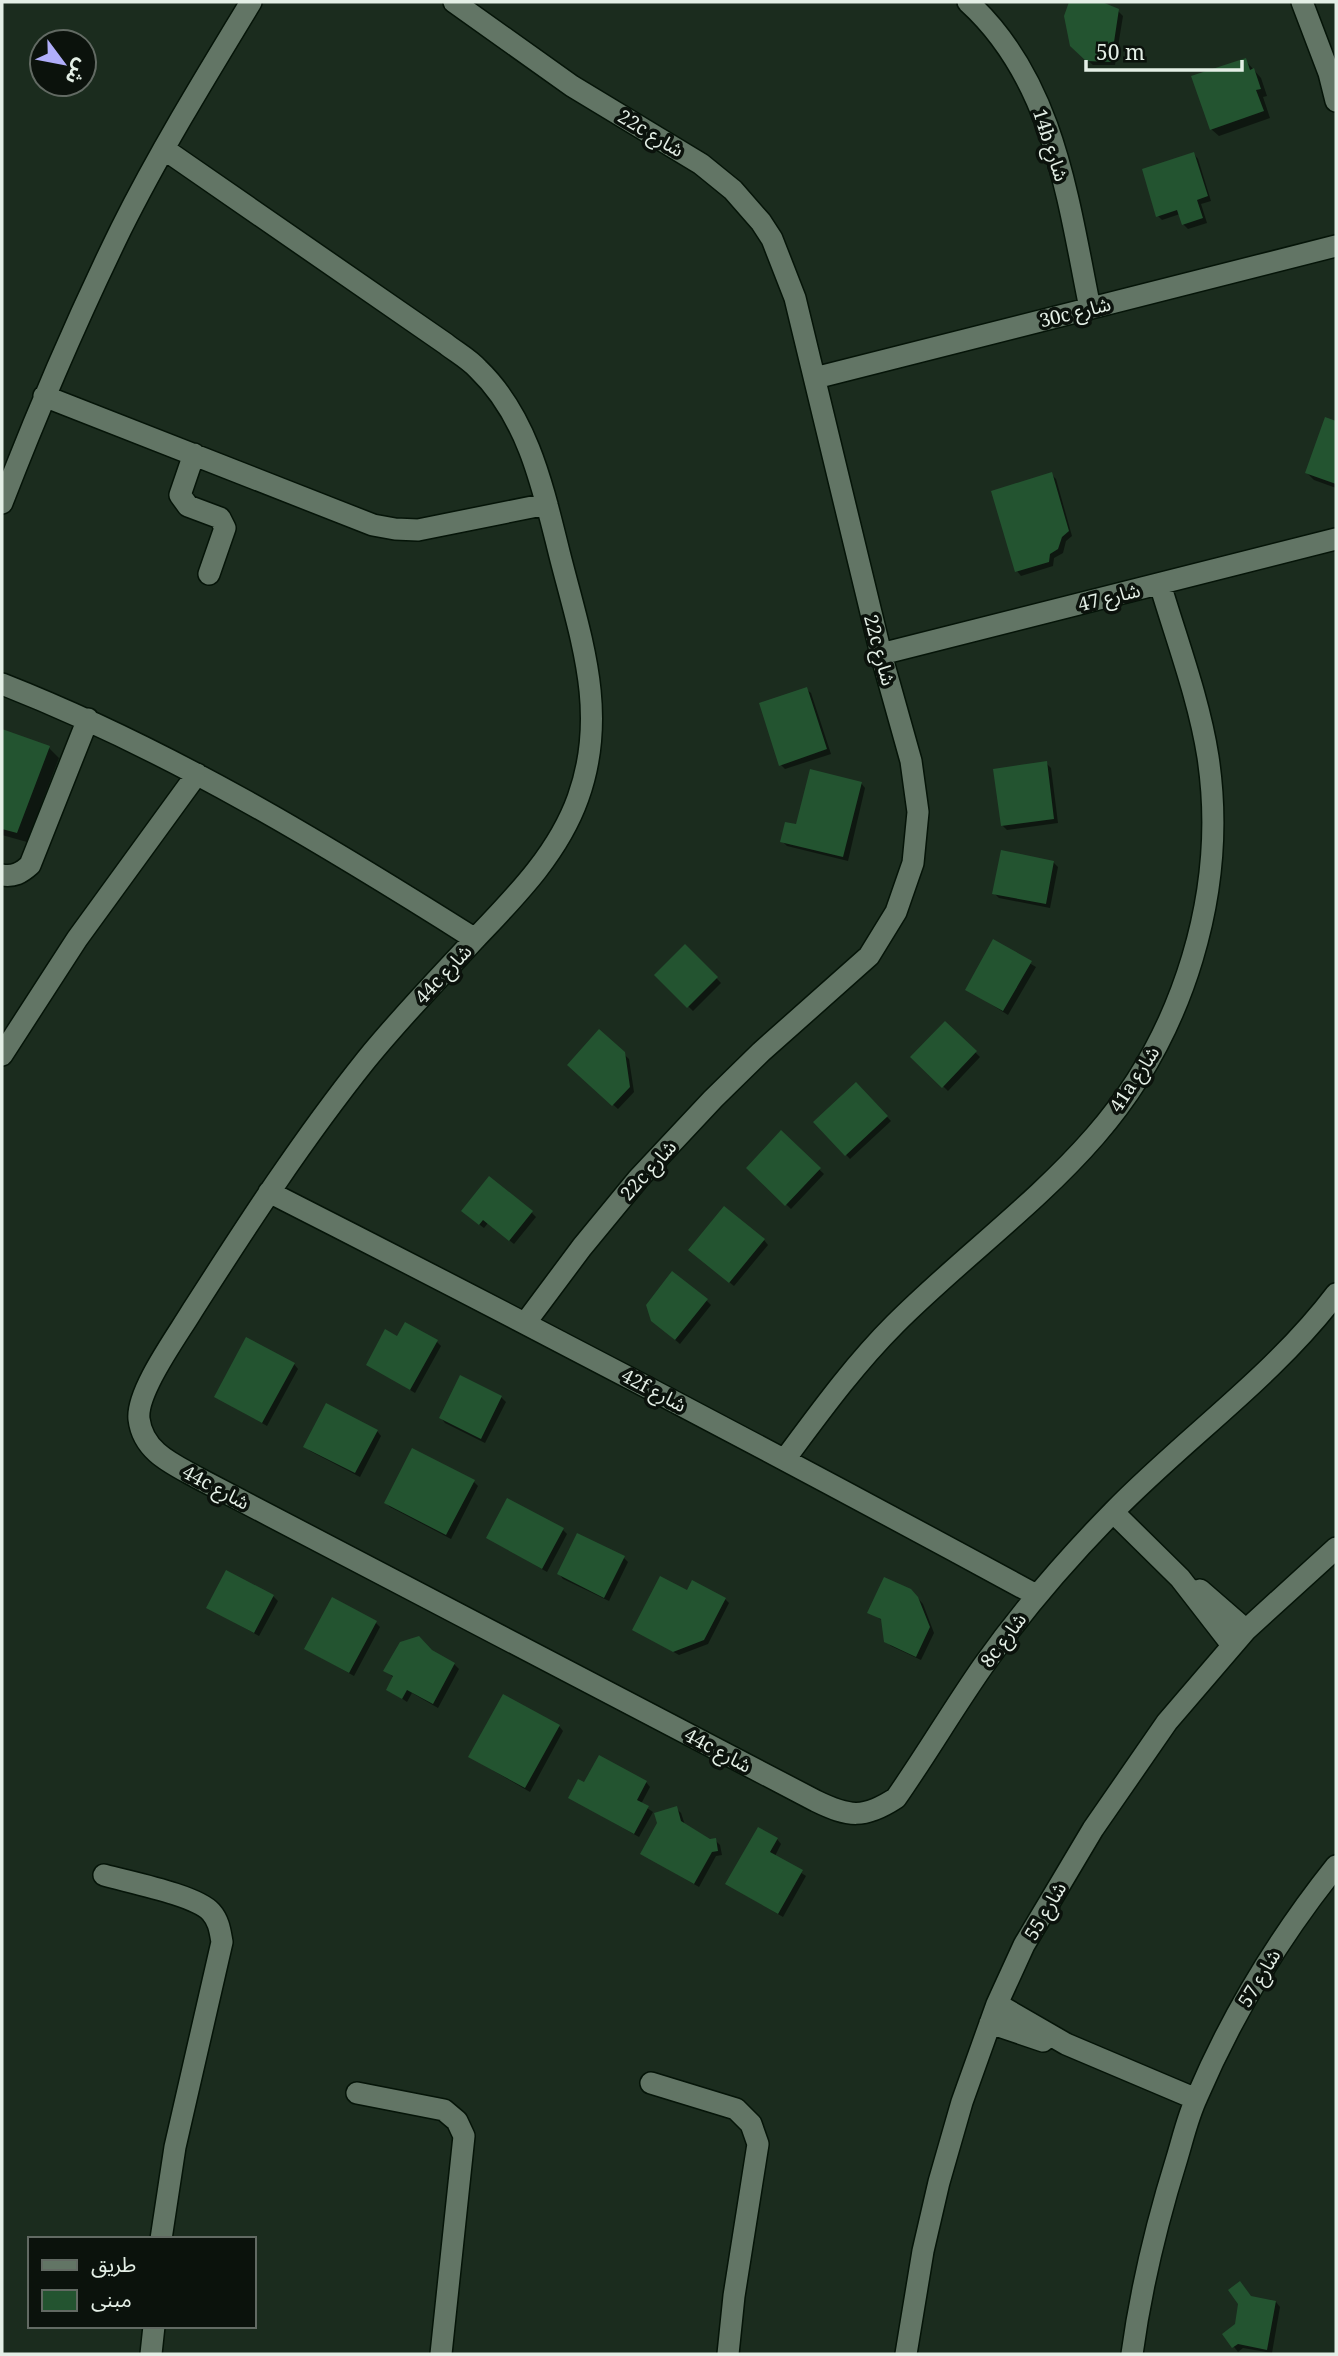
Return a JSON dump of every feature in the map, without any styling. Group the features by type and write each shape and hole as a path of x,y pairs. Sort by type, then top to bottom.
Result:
{"street":[{"path":"2,503 44,396 122,226 251,2"},
{"name":"22c شارع","path":"454,2 572,86 701,164 733,190 761,222 781,259 795,298 881,654 911,761 918,812 913,863 897,912 869,956 761,1052 638,1179 582,1247 526,1322"},
{"name":"14b شارع","path":"968,2 1004,43 1028,82 1047,122 1061,166 1090,308"},
{"path":"1302,2 1329,73 1336,101"},
{"name":"44c شارع","path":"164,149 477,368 497,391 517,420 532,456 547,504 593,695 590,752 578,799 557,843 534,874 368,1059 310,1132 186,1321 141,1397 139,1417 144,1437 156,1453 198,1478 836,1810 856,1815 877,1810 896,1798 908,1780"},
{"name":"30c شارع","path":"815,378 1336,247"},
{"path":"44,396 373,525 418,530 547,504"},
{"path":"194,454 180,495 188,506 220,518 225,527 209,574"},
{"name":"شارع 47","path":"881,654 1336,539"},
{"name":"41a شارع","path":"785,1458 850,1375 895,1324 1048,1185 1096,1135 1138,1078 1167,1025 1194,955 1208,890 1213,824 1208,758 1193,693 1160,584"},
{"path":"2,684 88,719 292,825 475,939"},
{"path":"2,874 10,876 21,873 30,865 88,719"},
{"path":"2,1055 77,939 197,774"},
{"name":"42f شارع","path":"269,1192 526,1322 785,1458 1036,1595"},
{"name":"8c شارع","path":"908,1780 977,1675 1036,1595 1113,1512 1277,1361 1336,1294"},
{"path":"1113,1512 1180,1578 1207,1596 1239,1637"},
{"name":"شارع 55","path":"906,2354 920,2264 939,2182 964,2095 993,2014 1024,1945 1093,1829 1167,1722 1239,1637 1336,1548"},
{"name":"شارع 57","path":"1132,2354 1137,2316 1163,2204 1196,2099 1237,2015 1283,1939 1336,1866"},
{"path":"104,1875 197,1901 210,1911 221,1934 220,1950 174,2147 161,2237"},
{"path":"993,2014 1196,2099"},
{"path":"651,2083 736,2109 751,2124 758,2144 734,2296 728,2354"},
{"path":"358,2093 444,2110 457,2121 464,2136 441,2354"},
{"path":"151,2354 154,2328"}],"building":[{"path":"1069,2 1102,2 1119,9 1111,62 1086,61 1070,46 1064,16"},
{"path":"1246,58 1250,70 1254,68 1261,89 1256,90 1264,111 1210,130 1191,76"},
{"path":"1194,152 1208,196 1197,200 1203,218 1182,225 1177,210 1156,217 1142,169"},
{"path":"1325,417 1336,421 1336,484 1305,473"},
{"path":"1052,472 1069,531 1062,537 1058,549 1050,554 1049,562 1015,572 991,491"},
{"path":"807,687 827,749 779,766 759,703"},
{"path":"2,729 50,746 17,833 2,829"},
{"path":"1047,761 1054,819 1001,826 993,769"},
{"path":"810,769 862,782 843,857 780,842 785,822 796,824"},
{"path":"1001,850 1054,861 1046,904 992,894"},
{"path":"993,939 1032,961 1003,1011 965,990"},
{"path":"685,944 718,977 687,1008 654,975"},
{"path":"945,1021 977,1051 942,1088 910,1057"},
{"path":"599,1029 625,1052 630,1087 612,1106 567,1065"},
{"path":"856,1082 888,1116 845,1156 813,1122"},
{"path":"781,1130 821,1168 785,1206 746,1168"},
{"path":"489,1176 533,1211 509,1241 483,1220 479,1225 461,1211"},
{"path":"724,1206 765,1239 729,1283 688,1250"},
{"path":"672,1271 708,1299 675,1340 651,1321 646,1305"},
{"path":"405,1322 438,1340 410,1390 366,1365 385,1329 397,1336"},
{"path":"246,1337 295,1363 262,1423 214,1397"},
{"path":"460,1375 502,1396 481,1439 439,1418"},
{"path":"326,1403 378,1430 355,1473 303,1447"},
{"path":"412,1448 475,1480 446,1535 384,1503"},
{"path":"507,1498 564,1528 542,1569 486,1538"},
{"path":"577,1533 625,1556 604,1598 557,1574"},
{"path":"226,1570 274,1595 254,1633 206,1608"},
{"path":"660,1576 687,1590 692,1580 726,1598 704,1640 673,1652 632,1630"},
{"path":"884,1577 911,1589 918,1597 930,1627 916,1657 884,1642 881,1619 867,1613"},
{"path":"332,1597 377,1621 349,1673 304,1649"},
{"path":"419,1636 432,1650 455,1663 433,1704 407,1690 402,1699 386,1690 393,1676 383,1671 400,1642"},
{"path":"503,1694 560,1725 525,1788 468,1757"},
{"path":"599,1755 647,1781 637,1800 649,1806 634,1834 568,1798 578,1779 584,1782"},
{"path":"677,1806 681,1821 710,1839 716,1838 718,1851 712,1852 694,1884 640,1854 657,1823 654,1813"},
{"path":"758,1827 778,1838 770,1852 803,1870 778,1914 725,1884"},
{"path":"1240,2281 1251,2296 1276,2301 1267,2350 1238,2344 1232,2348 1222,2334 1235,2324 1238,2304 1228,2290"}]}
